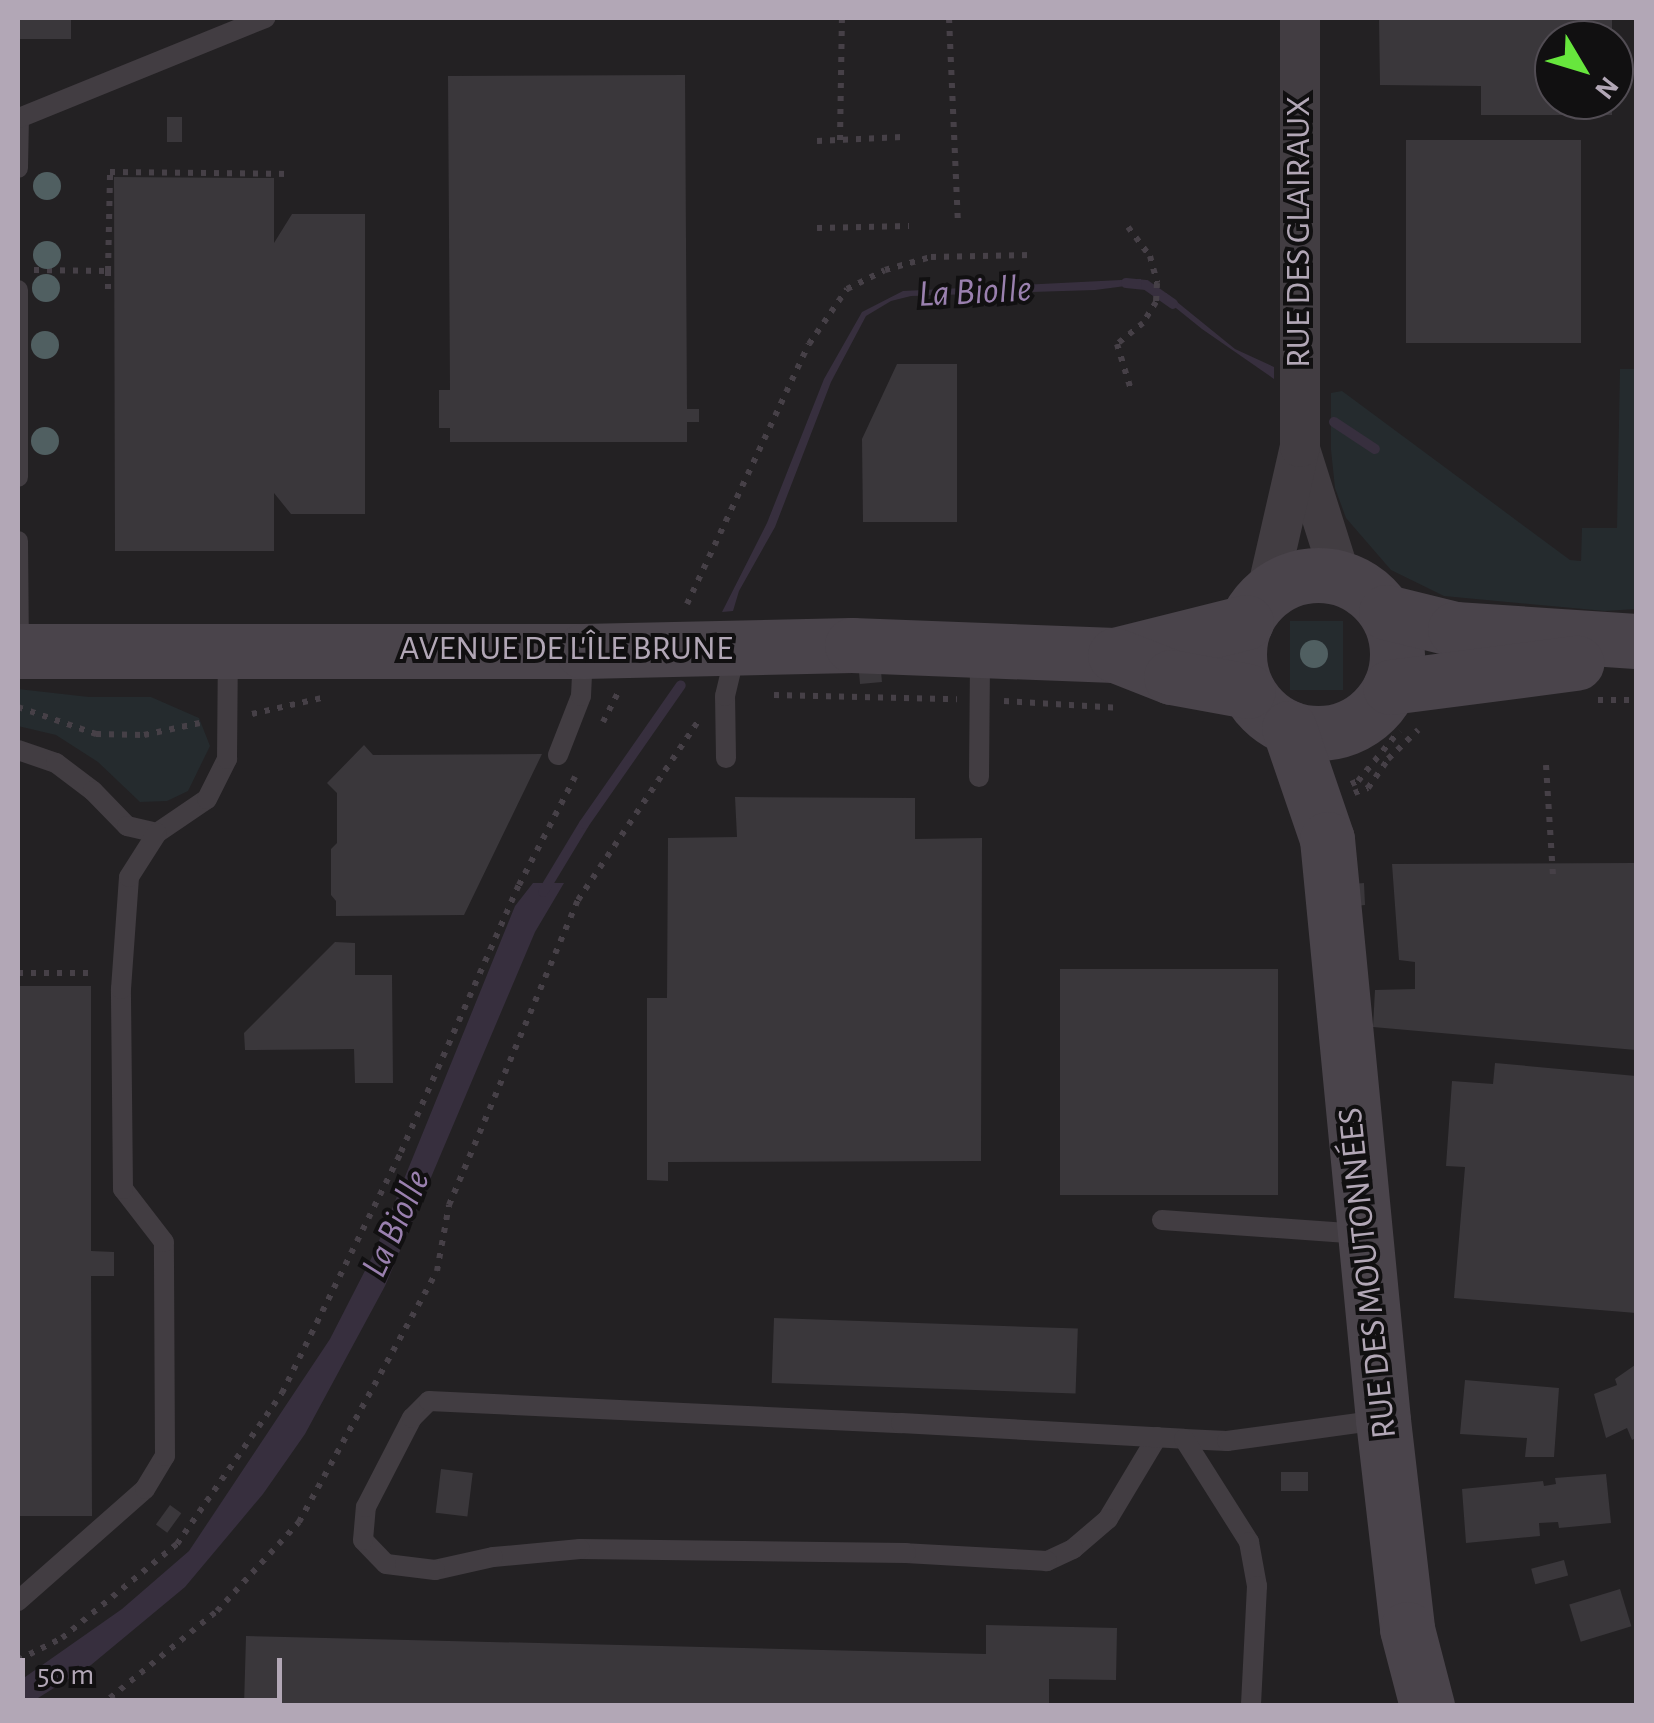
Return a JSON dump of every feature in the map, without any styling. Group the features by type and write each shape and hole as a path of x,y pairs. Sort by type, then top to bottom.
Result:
{"street":[{"name":"RUE DES GLAIRAUX","path":"1256,608 1300,448 1300,18"},
{"name":"RUE DES GLAIRAUX","path":"1300,448 1341,578"},
{"path":"1374,705 1397,662 1396,636 1386,612 1374,597 1341,578 1302,578 1256,608 1240,657 1248,691 1258,707 1289,728 1335,732 1374,705 1636,657"},
{"name":"AVENUE DE L'ÎLE BRUNE","path":"18,651 584,652 731,672 852,645 979,674 1114,655 1256,608"},
{"path":"1386,612 1455,629 1636,641"},
{"name":"AVENUE DE L'ÎLE BRUNE","path":"1114,655 1171,677 1248,691"},
{"name":"RUE DES MOUTONNÉES","path":"1327,839 1374,705"},
{"name":"RUE DES MOUTONNÉES","path":"1289,728 1327,839 1407,1629 1427,1706"}],"lane":[{"path":"18,168 18,118 265,18"},
{"path":"18,290 18,477"},
{"path":"18,541 18,651"},
{"path":"18,1601 145,1489 166,1456 164,1242 123,1190 122,989 129,877 157,833 206,799 226,760 228,651"},
{"path":"558,756 581,696 584,652"},
{"path":"726,758 731,672"},
{"path":"979,674 979,777"},
{"path":"18,750 56,763 93,791 126,826 157,833"},
{"path":"1162,1220 1364,1234"},
{"path":"1157,1437 1108,1519 1074,1549 1047,1561 906,1554 580,1549 493,1557 435,1570 386,1564 363,1540 366,1506 412,1418 429,1401 1184,1438 1227,1441 1383,1420"},
{"path":"1184,1438 1249,1542 1257,1586 1251,1706"}],"path":[{"path":"840,140 842,18"},
{"path":"949,18 958,226"},
{"path":"817,141 902,137"},
{"path":"108,297 110,172 290,174"},
{"path":"818,228 909,226"},
{"path":"1128,227 1150,256 1157,283 1156,302 1143,323 1117,344 1132,393"},
{"path":"680,619 808,344 847,289 885,270 931,257 1034,255"},
{"path":"33,270 108,271"},
{"path":"100,1706 217,1611 299,1522 437,1270 448,1205 578,900 731,672 894,697 979,674 1136,708"},
{"path":"600,728 618,693"},
{"path":"18,707 96,734 144,735 196,724"},
{"path":"18,1660 62,1638 176,1544 282,1392 401,1152 519,885 582,763"},
{"path":"1546,765 1553,876"},
{"path":"18,973 104,973"}],"shaded area":[{"path":"18,18 1636,18 1636,1705 18,1705"},
{"path":"1620,369 1636,369 1636,609 1605,611 1444,596 1391,570 1346,518 1335,488 1331,450 1331,393 1342,391 1570,560 1581,561 1582,528 1617,528"},
{"path":"1290,621 1343,621 1343,690 1290,690"},
{"path":"18,689 89,697 151,697 199,718 210,746 188,791 167,801 140,802 98,762 56,735 18,726"}],"water":[{"path":"1141,279 1141,284 1095,290 911,296 891,301 866,316 831,382 775,527 739,591 733,611 722,612 767,523 824,379 862,312 903,291"},
{"path":"1166,293 1235,349 1274,367 1274,379 1202,329 1166,300"},
{"path":"533,883 564,883 535,932 385,1286 305,1434 263,1494 185,1587 91,1665 30,1703 18,1705 18,1682 122,1609 189,1551 330,1339 374,1253 515,906"}],"building":[{"path":"18,18 71,18 71,39 18,39"},
{"path":"1379,18 1612,18 1534,20 1534,115 1481,115 1481,86 1380,85"},
{"path":"685,75 687,409 699,409 699,422 687,422 687,442 450,442 450,428 439,428 439,390 450,390 448,76"},
{"path":"167,117 182,117 182,142 167,142"},
{"path":"1406,140 1581,140 1581,343 1406,343"},
{"path":"114,177 274,178 274,243 292,214 365,214 365,514 291,514 274,493 274,551 115,551"},
{"path":"897,364 957,364 957,522 863,522 862,439"},
{"path":"881,671 882,682 860,684 859,673"},
{"path":"364,745 373,755 542,754 464,915 336,916 336,901 331,895 331,849 337,843 337,793 327,783"},
{"path":"735,797 915,798 915,839 982,838 981,1161 668,1162 668,1181 647,1180 647,998 667,998 668,838 737,837"},
{"path":"1636,863 1636,1050 1373,1027 1375,990 1415,989 1415,962 1399,960 1392,864"},
{"path":"1364,883 1365,905 1355,906 1352,884"},
{"path":"335,942 355,943 355,975 392,975 393,1083 355,1083 354,1049 245,1050 244,1033"},
{"path":"1060,969 1278,969 1278,1195 1060,1195"},
{"path":"18,986 91,986 91,1251 114,1252 114,1276 91,1276 92,1516 18,1516"},
{"path":"1495,1063 1636,1076 1636,1313 1454,1298 1465,1167 1446,1166 1452,1081 1493,1084"},
{"path":"774,1318 1078,1329 1076,1394 772,1383"},
{"path":"1635,1365 1636,1438 1632,1440 1627,1428 1606,1438 1594,1394 1617,1385 1615,1379"},
{"path":"1465,1380 1559,1388 1554,1457 1525,1457 1527,1438 1460,1434"},
{"path":"441,1469 473,1473 467,1517 436,1513"},
{"path":"1281,1472 1308,1472 1308,1491 1281,1491"},
{"path":"1606,1474 1611,1523 1559,1528 1558,1522 1539,1523 1540,1536 1466,1543 1462,1489 1543,1481 1544,1486 1556,1484 1555,1478"},
{"path":"170,1505 181,1513 167,1533 156,1524"},
{"path":"1564,1560 1568,1575 1535,1584 1531,1569"},
{"path":"1620,1589 1631,1626 1581,1642 1569,1604"},
{"path":"986,1625 1117,1628 1116,1680 1049,1679 1049,1706 244,1706 246,1636 986,1654"}],"waterway":[{"name":"La Biolle","path":"1126,283 1146,285 1173,304"},
{"name":"La Biolle","path":"1334,422 1375,449"},
{"name":"La Biolle","path":"543,892 584,824 681,685"}]}
